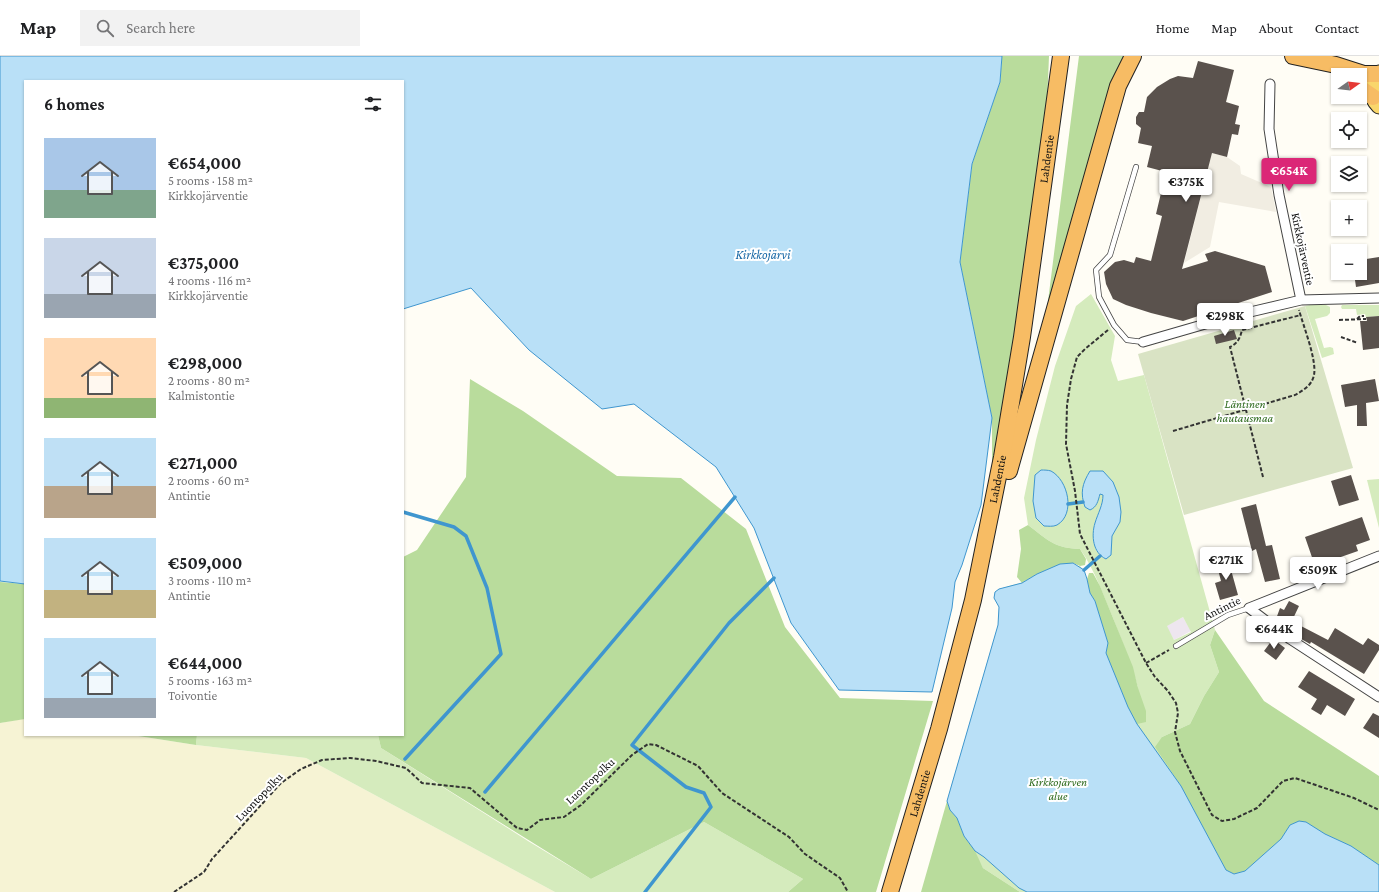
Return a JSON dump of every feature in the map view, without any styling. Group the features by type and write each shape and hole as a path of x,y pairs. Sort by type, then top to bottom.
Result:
{"highway":[{"name":"Lahdentie","path":"890,892 939,729 973,600 1002,457 1022,337 1061,56"},
{"path":"973,600 1118,86 1133,56"},
{"path":"1299,58 1364,74 1379,74"},
{"path":"1299,58 1331,72"},
{"path":"1367,95 1377,105"}],"main road":[{"path":"1377,105 1372,91 1372,85 1379,74"}],"street":[{"name":"Kirkkojärventie","path":"1270,84 1269,129 1279,195 1299,300"},
{"path":"1143,342 1233,316 1299,300 1379,298"},
{"name":"Antintie","path":"1249,608 1379,556"},
{"path":"1249,608 1290,639 1379,697"}],"lane":[{"path":"1136,167 1110,255 1096,270 1099,297 1114,325 1127,340 1143,342"},
{"name":"Antintie","path":"1176,646 1228,615 1249,608"}],"path":[{"path":"1173,431 1295,395 1310,385 1314,374 1313,360 1301,315 1299,300"},
{"path":"1263,476 1230,347 1236,344 1241,337 1242,330 1301,315"},
{"path":"1339,320 1357,319 1360,316 1364,316"},
{"path":"1114,325 1084,349 1077,358 1071,379 1067,405 1066,444 1076,500 1080,534 1146,663 1176,703 1178,713 1175,732 1180,751 1212,815 1222,821 1234,819 1257,808 1283,781 1295,778 1354,798 1379,810"},
{"path":"1341,336 1358,343"},
{"path":"1146,663 1176,646"},
{"name":"Luontopolku","path":"174,892 204,872 212,859 282,783 301,769 322,760 350,758 376,760 406,768 422,783 470,788 517,828 527,830 540,820 564,817 581,805 632,755 648,744 656,745 698,766 722,793 788,837 805,854 840,878 848,892"}],"shaded area":[{"path":"1212,153 1227,157 1240,166 1241,174 1271,187 1276,212 1219,202 1210,247 1184,263 1208,169 1207,160 1210,161"},
{"path":"1183,617 1191,631 1174,640 1166,626"},
{"path":"24,719 24,736 138,736 196,745 306,758 555,892 0,892 0,723"}],"green space":[{"path":"1002,56 1049,56 1046,129 992,492 992,418 960,262 972,164 1000,82"},
{"path":"1079,56 1126,56 1046,317"},
{"path":"1091,294 1115,336 1111,360 1118,381 1144,375 1215,630 1210,645 1219,672 1204,696 1190,724 1162,737 1379,821 1379,892 1020,892 983,868 947,801 998,625 999,607 994,598 995,592 999,589 1080,566 1086,576 1090,593 1138,688 1127,653 1113,618 1090,565 1080,549 1057,545 1046,539 1028,525 1024,498 1036,440 1055,366 1076,306","holes":["1183,617 1191,632 1174,640 1167,626"]},
{"path":"1326,305 1330,307 1330,313 1327,316 1315,319 1324,348 1333,348 1334,354 1322,358 1305,306"},
{"path":"1342,305 1379,305 1379,316 1366,317 1365,314 1357,315 1356,309 1342,309"},
{"name":"Läntinen hautausmaa","path":"1305,306 1353,468 1184,515 1138,354"},
{"path":"470,379 523,411 617,476 681,478 746,529 785,627 840,698 933,701 876,892 788,892 803,879 704,822 591,879 381,748 378,736 404,736 404,556 417,550 466,477"},
{"path":"1379,479 1379,528 1367,480"},
{"path":"1028,525 1046,539 1057,545 1080,549 1086,559 1085,565 1080,566 1073,563 1037,574 1022,583 1017,577 1021,549 1019,530"},
{"path":"1089,573 1093,573 1100,586 1133,667 1146,711 1146,722 1137,724 1128,707 1106,653 1107,643 1095,601 1090,593 1087,579"},
{"path":"0,582 24,584 24,719 0,723"},
{"path":"1215,630 1264,701 1379,776 1379,865 1351,846 1325,834 1306,822 1290,825 1281,839 1245,871 1234,874 1226,870 1181,786 1155,747 1162,737 1190,724 1204,696 1219,672 1210,645"},
{"path":"138,736 197,736 196,745"},
{"path":"197,736 378,736 381,748 591,879 704,822 803,879 788,892 555,892 306,758 196,745"},
{"path":"947,801 950,810 957,818 964,836 975,851 983,868 1020,892 921,892"}],"water":[{"name":"Kirkkojärvi","path":"0,56 1002,56 1000,82 972,164 960,262 992,418 981,505 955,582 952,608 932,692 839,690 791,623 754,528 716,467 634,404 602,409 529,350 471,288 404,309 404,80 24,80 24,584 0,581"},
{"path":"1041,470 1051,471 1057,475 1062,482 1068,497 1068,505 1063,520 1055,526 1044,526 1036,518 1033,501 1035,475"},
{"path":"1090,471 1103,471 1113,482 1119,497 1121,512 1120,522 1112,536 1111,555 1106,559 1098,553 1093,539 1096,519 1103,495 1100,494 1096,505 1090,510 1085,507 1082,493 1085,480"},
{"name":"Kirkkojärven alue","path":"1073,563 1084,570 1090,593 1095,601 1108,643 1106,653 1128,707 1137,724 1181,786 1226,870 1234,874 1245,871 1281,839 1290,825 1299,821 1306,822 1325,834 1351,846 1379,865 1379,892 1027,892 1019,888 984,857 975,851 964,836 957,818 950,810 947,801 998,625 999,607 994,598 995,592 999,589 1022,583 1037,574 1060,564"}],"building":[{"path":"1198,61 1234,70 1226,102 1239,106 1235,124 1240,125 1238,135 1232,134 1227,157 1212,153 1182,269 1208,261 1205,254 1215,251 1265,266 1272,292 1183,321 1151,313 1113,299 1106,284 1104,272 1115,262 1124,260 1134,263 1136,257 1151,261 1162,216 1156,214 1166,172 1147,167 1152,146 1138,143 1141,128 1136,124 1136,117 1139,112 1144,112 1147,97 1157,87 1178,76 1193,78"},
{"path":"1379,257 1379,283 1356,287 1355,280 1367,280 1367,259"},
{"path":"1379,316 1379,348 1363,350 1360,321 1367,321 1366,317"},
{"path":"1234,330 1237,339 1216,344 1214,336"},
{"path":"1375,379 1379,401 1366,403 1367,426 1357,426 1357,405 1345,407 1341,385"},
{"path":"1351,475 1359,500 1339,506 1331,481"},
{"path":"1256,504 1266,546 1272,545 1280,579 1265,582 1256,549 1252,551 1241,508"},
{"path":"1362,517 1370,540 1356,545 1358,551 1315,566 1305,537"},
{"path":"1228,559 1238,595 1220,600 1215,583 1221,581 1216,562"},
{"path":"1289,601 1299,606 1290,625 1276,619 1280,608 1284,610"},
{"path":"1301,626 1328,640 1335,628 1363,645 1368,638 1379,645 1379,650 1364,674 1311,642 1310,644 1296,636"},
{"path":"1273,639 1285,648 1276,660 1264,651"},
{"path":"1309,671 1355,699 1345,716 1327,705 1321,715 1311,709 1317,699 1298,687"},
{"path":"1373,713 1379,716 1379,738 1363,728"}],"waterway":[{"path":"485,792 735,497"},
{"path":"1068,504 1083,502"},
{"path":"404,512 454,527 466,536 487,588 501,654 405,759"},
{"path":"1084,570 1100,556"},
{"path":"645,892 711,807 704,793 686,787 632,745 729,623 774,578"}]}
